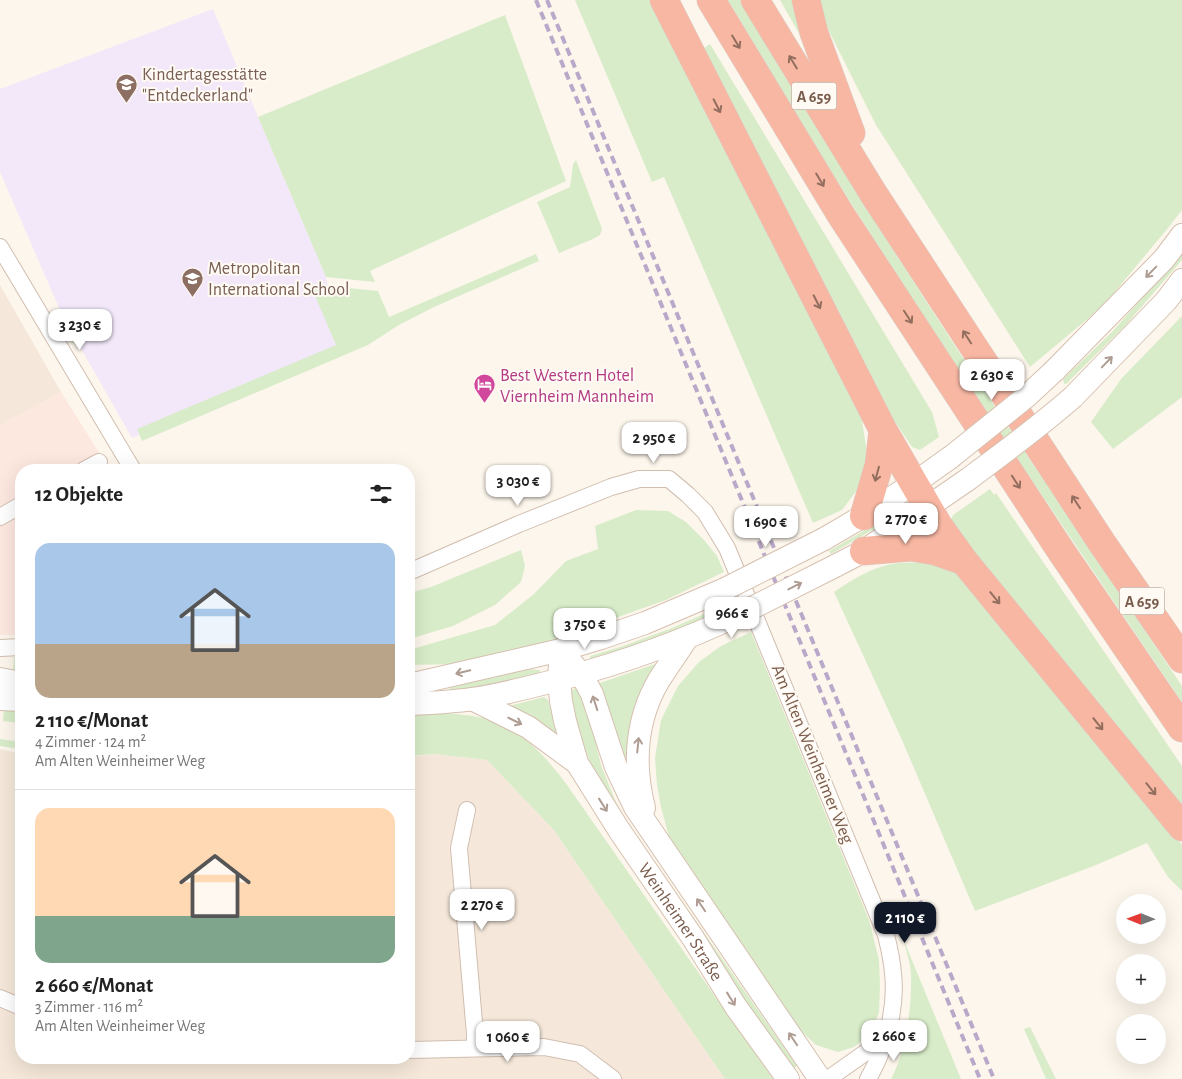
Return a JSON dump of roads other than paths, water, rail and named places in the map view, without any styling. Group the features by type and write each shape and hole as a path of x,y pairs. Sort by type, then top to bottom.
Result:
{"highway":[{"path":"664,0 883,430 938,525 964,561 1182,827"},
{"name":"A 659","path":"711,0 841,215 1061,551 1182,728"},
{"name":"A 659","path":"755,0 873,193 1097,534 1182,659"},
{"path":"806,0 814,33 873,193"},
{"path":"864,516 879,465 883,430"},
{"path":"864,550 910,547 935,551 964,561"}],"main road":[{"path":"415,684 561,650 646,623 725,589 824,540 913,484 951,457 1026,397 1164,259 1182,235"},
{"path":"415,704 472,699 529,688 634,658 687,638 736,616 864,550 1013,446 1073,397 1166,301 1182,280"},
{"name":"Weinheimer Straße","path":"648,828 638,776 639,735 644,716 659,681 687,638"},
{"name":"Weinheimer Straße","path":"561,650 581,674 592,694 616,767 635,807 820,1079"},
{"name":"Weinheimer Straße","path":"561,650 559,680 561,701 577,763 619,830 693,938 736,1007 788,1079"},
{"path":"0,679 15,682"},
{"path":"0,699 15,700"},
{"name":"Weinheimer Straße","path":"472,699 528,727 577,763"}],"street":[{"path":"0,247 130,464"},
{"path":"95,464 99,462"},
{"name":"Am Alten Weinheimer Weg","path":"415,569 519,524 611,487 639,479 669,479 705,512 727,548 886,934 894,975 892,1013 888,1031 868,1079"},
{"path":"0,517 15,508"},
{"path":"0,648 15,647"},
{"path":"467,810 459,848 475,1048"},
{"path":"0,998 15,1005"},
{"path":"828,1079 869,1050 888,1031"},
{"path":"415,1050 544,1047 580,1054 613,1079"}],"railway":[{"path":"536,0 980,1079"},
{"path":"547,0 994,1079"}],"place":[{"name":"Kindertagesstätte \"Entdeckerland\"","path":"126,103"},
{"name":"Metropolitan International School","path":"192,297"},
{"name":"Best Western Hotel Viernheim Mannheim","path":"484,404"}]}
